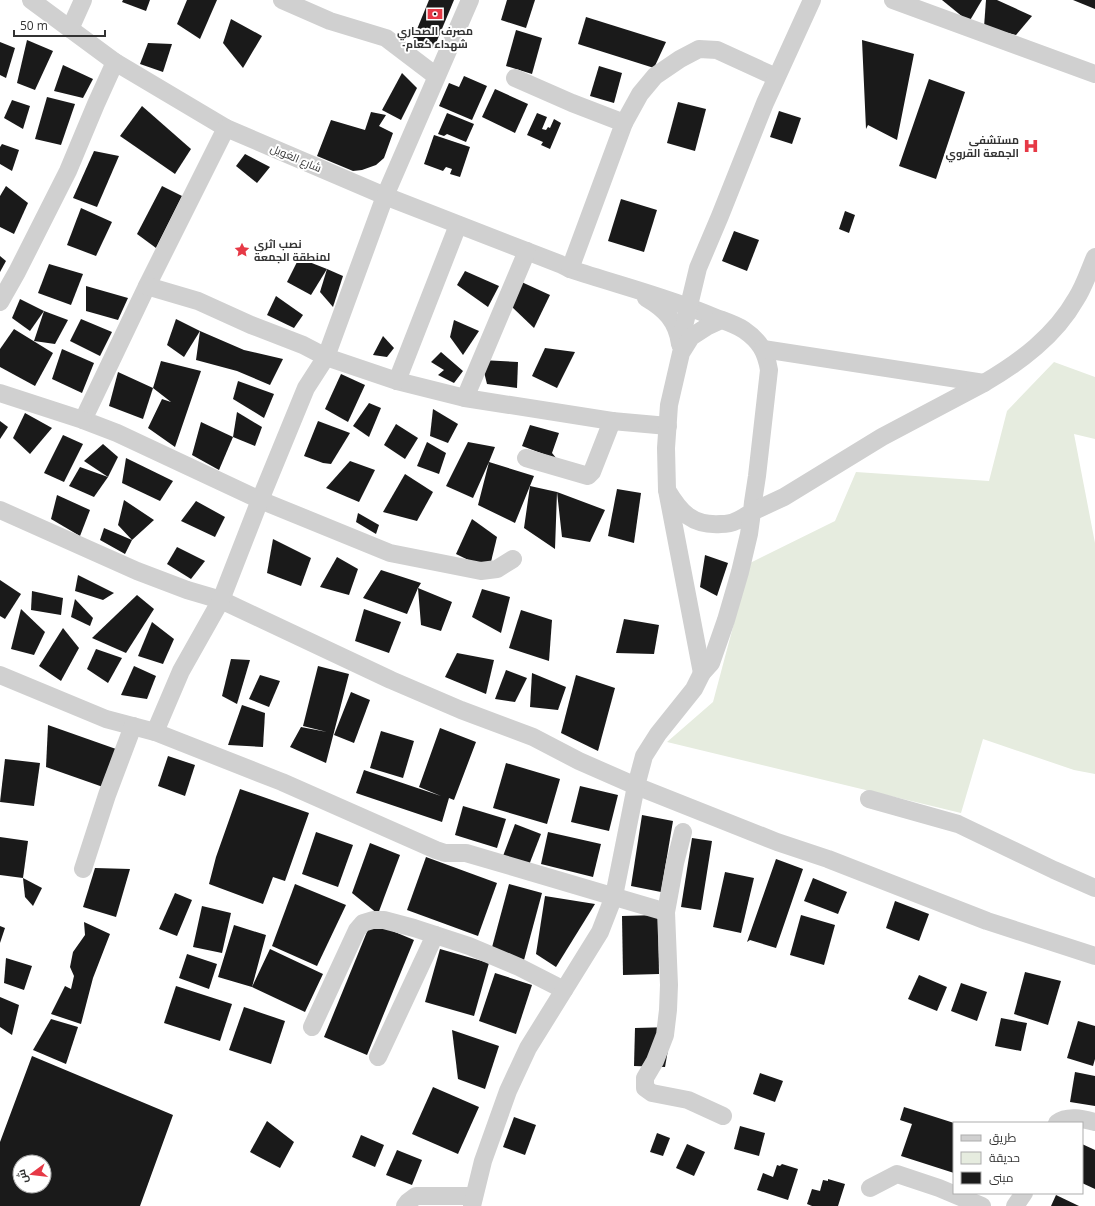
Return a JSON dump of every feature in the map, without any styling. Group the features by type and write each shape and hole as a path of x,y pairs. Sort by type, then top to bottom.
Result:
{"street":[{"name":"شارع الغويل","path":"31,0 115,62 226,128 385,196 570,269 616,285 635,289 688,306 733,324 744,330 763,349"},
{"path":"70,29 83,0"},
{"path":"282,0 330,21 386,38 436,76"},
{"path":"155,732 181,671 221,600 306,388 326,356 385,196 470,0"},
{"path":"702,673 667,490 666,448 669,404 688,306 698,268 776,77 812,0"},
{"path":"893,0 1095,74"},
{"path":"570,269 624,123 640,94 655,76 674,62 699,49 717,50 776,77"},
{"path":"0,302 17,272 68,171 115,62"},
{"path":"514,78 624,123"},
{"path":"83,420 147,286 226,128"},
{"path":"397,381 458,225"},
{"path":"465,398 527,251"},
{"path":"667,490 676,505 684,514 702,523 713,525 735,522 784,496 882,437 984,383 999,374 1038,345 1059,325 1077,299 1095,257"},
{"path":"147,286 198,301 326,356 397,381 465,398 612,421 668,426"},
{"path":"635,289 664,310 674,324 680,348"},
{"path":"680,348 691,337 721,320"},
{"path":"763,349 984,383"},
{"path":"406,1206 408,1202 416,1196 473,1201 483,1161 508,1091 528,1048 600,932 614,896 636,786 644,756 658,734 694,689 702,673 711,662 726,620 746,546 757,476 769,376 768,360 763,349"},
{"path":"0,393 83,420 116,433 260,500 390,553 481,571 497,568 513,558"},
{"path":"526,458 588,476 592,472 612,421"},
{"path":"0,510 137,571 187,590 221,600 391,680 461,710 533,738 636,786 777,842 828,859 987,921 1095,956"},
{"path":"0,675 106,719 155,732 282,782 436,850 466,853 666,912"},
{"path":"82,869 133,726"},
{"path":"869,799 958,824 1095,888"},
{"path":"683,832 675,863 666,912 669,985 665,1035 655,1061 645,1078 645,1088 652,1092 688,1100 723,1116"},
{"path":"312,1027 357,930 363,923 373,920 384,920 414,928 469,946 519,967 564,990"},
{"path":"378,1057 436,936"},
{"path":"1059,1122 1068,1118 1095,1122"},
{"path":"870,1188 897,1174 953,1194"},
{"path":"953,1194 982,1206"},
{"path":"1015,1206 1023,1194"}],"green space":[{"path":"1054,362 1095,377 1095,439 1074,434 1095,543 1095,774 1074,770 983,739 961,813 667,742 713,702 750,563 835,521 856,472 989,481 1007,411"}],"building":[{"path":"123,0 150,0 146,11 122,2"},
{"path":"187,0 217,0 200,39 177,24"},
{"path":"429,0 454,0 434,48 413,39"},
{"path":"507,0 535,0 526,28 501,20"},
{"path":"942,0 982,0 969,22"},
{"path":"986,0 997,0 1032,16 1016,35 984,27"},
{"path":"1073,0 1095,0 1095,9"},
{"path":"586,17 666,42 654,68 578,44"},
{"path":"231,19 262,36 243,68 223,43"},
{"path":"516,30 542,38 532,74 506,66"},
{"path":"27,40 53,51 35,90 17,83"},
{"path":"862,40 914,54 897,140 868,125 866,129"},
{"path":"0,42 15,48 6,78 0,75"},
{"path":"148,43 172,44 163,72 140,64"},
{"path":"63,65 93,79 83,98 54,91"},
{"path":"599,66 622,73 614,103 590,96"},
{"path":"402,73 417,88 401,120 382,110"},
{"path":"464,76 487,86 472,120 439,106 449,83 459,87"},
{"path":"929,79 965,92 936,179 899,166"},
{"path":"495,89 528,104 515,133 482,117"},
{"path":"47,97 75,104 61,145 35,139"},
{"path":"12,100 30,106 23,129 4,118"},
{"path":"678,102 706,109 695,151 667,143"},
{"path":"142,106 191,149 175,174 120,136"},
{"path":"779,111 801,118 792,144 770,137"},
{"path":"371,112 386,115 379,126 393,133 384,158 376,165 362,170 353,171 317,156 331,120 365,130"},
{"path":"447,113 474,124 466,142 447,134 444,136 438,134"},
{"path":"537,113 547,117 542,129 546,130 548,127 550,128 554,119 561,123 550,149 541,145 543,142 527,135"},
{"path":"434,135 470,147 460,177 450,174 452,169 446,167 443,171 424,164"},
{"path":"2,144 19,150 12,171 0,164 0,147"},
{"path":"94,151 119,156 97,207 73,198"},
{"path":"245,154 270,167 257,183 236,166"},
{"path":"6,186 28,203 14,234 0,227 0,196"},
{"path":"162,186 182,196 156,248 137,234"},
{"path":"621,199 657,210 644,252 608,241"},
{"path":"81,208 112,222 96,256 67,245"},
{"path":"845,211 855,215 849,233 839,229"},
{"path":"734,231 759,240 747,271 722,261"},
{"path":"0,256 6,261 0,272"},
{"path":"299,258 327,269 311,295 287,282"},
{"path":"49,264 83,274 71,305 38,293"},
{"path":"327,269 343,276 333,307 320,292"},
{"path":"465,271 499,286 488,307 457,285"},
{"path":"515,279 550,295 534,328 512,307"},
{"path":"86,286 128,298 118,320 86,311"},
{"path":"276,296 303,315 294,328 267,315"},
{"path":"20,299 44,311 30,331 12,318"},
{"path":"44,311 68,320 55,344 34,341"},
{"path":"81,319 112,332 100,356 70,341"},
{"path":"176,319 200,331 184,357 167,345"},
{"path":"454,320 479,331 463,355 450,337"},
{"path":"14,329 53,353 35,386 0,367 0,349"},
{"path":"200,331 244,350 283,359 270,385 237,371 196,360"},
{"path":"383,336 394,348 387,357 373,355"},
{"path":"545,348 575,352 557,388 532,376"},
{"path":"62,349 94,363 82,393 52,379"},
{"path":"441,352 463,371 454,383 438,375 444,370 431,362"},
{"path":"481,360 518,362 517,388 487,384"},
{"path":"161,361 201,371 175,447 148,428 162,399 171,402 153,388"},
{"path":"118,372 153,388 143,419 109,406"},
{"path":"341,374 365,385 348,422 325,409"},
{"path":"238,381 274,394 264,418 233,399"},
{"path":"369,403 381,408 369,437 353,426"},
{"path":"433,409 458,424 448,443 430,436"},
{"path":"237,412 262,427 255,446 233,437"},
{"path":"25,413 52,428 30,454 13,438"},
{"path":"0,421 8,427 0,439"},
{"path":"318,421 350,433 331,464 323,463 304,456"},
{"path":"201,422 233,437 219,470 192,455"},
{"path":"396,424 418,438 405,459 384,445"},
{"path":"530,425 559,433 552,453 557,459 522,446"},
{"path":"63,435 83,444 64,482 44,473"},
{"path":"427,442 446,453 439,474 417,466"},
{"path":"468,442 495,447 473,498 446,486"},
{"path":"103,444 118,457 108,477 84,461"},
{"path":"126,458 173,481 160,501 122,483"},
{"path":"350,461 375,470 359,502 326,488"},
{"path":"489,462 534,476 515,523 478,505"},
{"path":"80,467 108,477 94,497 69,486"},
{"path":"405,474 433,492 417,521 383,512"},
{"path":"530,486 557,492 555,549 524,528"},
{"path":"617,489 641,493 634,543 608,536"},
{"path":"557,492 605,510 590,542 562,537"},
{"path":"57,495 90,510 80,536 51,519"},
{"path":"124,500 154,520 132,540 118,525"},
{"path":"196,501 225,517 215,537 181,521"},
{"path":"358,513 379,525 376,534 356,522"},
{"path":"472,519 497,537 489,570 456,554"},
{"path":"104,528 132,540 125,554 100,540"},
{"path":"273,539 311,558 301,586 267,573"},
{"path":"177,547 205,561 191,579 167,564"},
{"path":"705,555 728,563 717,596 700,587"},
{"path":"337,557 358,569 349,595 320,587"},
{"path":"381,570 421,583 407,614 363,598"},
{"path":"78,575 114,593 103,600 75,591"},
{"path":"0,580 21,594 5,619 0,616"},
{"path":"418,588 452,602 441,631 421,625"},
{"path":"482,589 510,597 501,633 472,617"},
{"path":"32,591 63,598 61,615 31,610"},
{"path":"137,595 154,609 126,653 92,638"},
{"path":"75,599 93,618 90,626 71,617"},
{"path":"21,609 45,632 34,655 11,649"},
{"path":"364,609 401,622 389,653 355,641"},
{"path":"521,610 552,620 549,661 509,648"},
{"path":"624,619 659,625 654,654 616,653"},
{"path":"152,622 174,639 163,664 138,656"},
{"path":"63,628 79,648 61,681 39,666"},
{"path":"96,649 122,658 108,683 87,669"},
{"path":"457,653 494,660 486,694 445,677"},
{"path":"231,659 250,660 237,704 222,696"},
{"path":"134,666 156,676 147,699 121,695"},
{"path":"318,666 349,674 326,763 290,747 301,727 327,732 303,726"},
{"path":"506,670 527,678 515,702 495,699"},
{"path":"532,673 566,687 558,710 530,707"},
{"path":"260,675 280,681 269,707 249,699"},
{"path":"576,675 615,688 598,751 561,733"},
{"path":"351,692 370,700 354,743 334,735"},
{"path":"242,705 265,713 263,747 228,745"},
{"path":"48,725 116,749 103,787 46,767"},
{"path":"440,728 476,742 454,800 449,798 442,822 356,793 364,770 441,796 419,787"},
{"path":"381,731 414,741 403,778 370,768"},
{"path":"168,756 195,765 185,796 158,786"},
{"path":"5,759 40,763 34,806 0,802"},
{"path":"506,763 560,779 547,824 493,808"},
{"path":"580,786 618,795 609,831 571,822"},
{"path":"240,789 309,813 285,881 273,877 263,904 209,884 216,857"},
{"path":"463,806 506,819 497,848 455,835"},
{"path":"642,815 673,821 661,892 631,886"},
{"path":"515,824 541,834 529,865 503,856"},
{"path":"316,832 353,845 338,887 302,874"},
{"path":"548,832 601,844 593,877 541,864"},
{"path":"0,837 28,841 23,878 0,875"},
{"path":"692,838 712,841 701,910 681,907"},
{"path":"370,843 400,855 378,914 352,893"},
{"path":"426,857 497,883 478,936 407,910"},
{"path":"776,859 803,869 776,948 750,940 747,942"},
{"path":"95,868 130,869 116,917 83,907"},
{"path":"725,872 754,878 741,933 713,927"},
{"path":"23,878 42,888 33,906 25,897"},
{"path":"813,878 847,892 838,914 804,901"},
{"path":"295,884 346,905 317,966 272,946"},
{"path":"509,884 542,893 524,960 491,951"},
{"path":"175,893 192,900 177,936 159,929"},
{"path":"545,896 595,904 556,967 536,954"},
{"path":"895,901 929,914 919,941 886,928"},
{"path":"202,906 231,913 222,953 193,947"},
{"path":"658,915 659,974 623,975 622,916"},
{"path":"801,915 835,925 824,965 790,955"},
{"path":"84,922 110,934 93,978 81,1024 51,1014 65,986 71,989 74,976 70,967 73,952 85,935"},
{"path":"371,922 414,940 367,1055 324,1037"},
{"path":"234,925 266,935 252,987 218,977"},
{"path":"0,926 5,928 0,943"},
{"path":"270,949 323,974 305,1012 252,987"},
{"path":"440,949 489,963 474,1016 425,1002"},
{"path":"187,954 217,964 209,989 179,978"},
{"path":"6,958 32,966 24,990 4,983"},
{"path":"1025,972 1061,981 1048,1025 1014,1014"},
{"path":"495,973 532,985 516,1034 479,1021"},
{"path":"919,975 947,987 937,1011 908,999"},
{"path":"961,983 987,992 977,1021 951,1011"},
{"path":"176,986 232,1004 220,1041 164,1023"},
{"path":"0,997 19,1005 12,1035 0,1027"},
{"path":"244,1007 285,1021 271,1064 229,1050"},
{"path":"1001,1018 1027,1023 1021,1051 995,1046"},
{"path":"51,1019 78,1027 66,1064 33,1050"},
{"path":"1078,1021 1095,1026 1095,1059 1093,1066 1067,1058"},
{"path":"672,1027 665,1067 634,1066 635,1028"},
{"path":"452,1030 499,1046 485,1089 458,1079"},
{"path":"32,1056 173,1115 140,1206 0,1206 0,1142"},
{"path":"1075,1072 1095,1076 1095,1106 1070,1102"},
{"path":"760,1073 783,1081 775,1102 753,1094"},
{"path":"433,1087 479,1107 458,1154 412,1134"},
{"path":"904,1107 953,1123 953,1173 901,1156 912,1124 900,1120"},
{"path":"514,1117 536,1125 525,1155 503,1147"},
{"path":"267,1121 294,1142 280,1168 250,1152"},
{"path":"740,1126 765,1133 759,1156 734,1149"},
{"path":"657,1133 670,1138 663,1156 650,1152"},
{"path":"361,1135 384,1145 375,1167 352,1157"},
{"path":"687,1144 705,1152 694,1176 676,1168"},
{"path":"1083,1144 1095,1150 1095,1189 1083,1183"},
{"path":"397,1150 422,1160 412,1185 386,1175"},
{"path":"782,1164 798,1169 788,1200 757,1190 763,1173 773,1177 777,1165 780,1166"},
{"path":"828,1179 845,1184 838,1206 812,1206 807,1204 812,1189 820,1191 823,1180 828,1181"},
{"path":"1056,1195 1079,1206 1051,1206"}],"place":[{"name":"مصرف الصحاري -شهداء كعام","path":"435,14"},
{"name":"مستشفى الجمعة القروي","path":"1031,146"},
{"name":"نصب اثري لمنطقة الجمعة","path":"242,250"}]}
